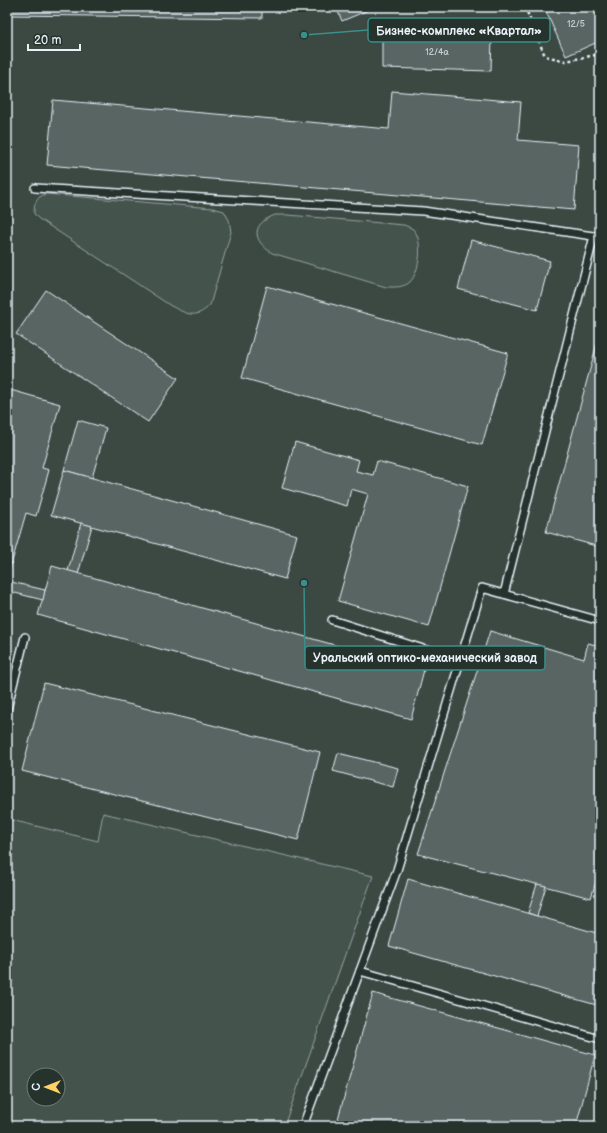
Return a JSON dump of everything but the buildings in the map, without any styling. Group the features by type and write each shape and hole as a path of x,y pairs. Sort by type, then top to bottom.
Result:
{"lane":[{"path":"35,188 423,211 597,237 504,594"},
{"path":"303,1126 397,870 482,588 600,621"},
{"path":"332,620 460,661"},
{"path":"7,709 25,637"},
{"path":"360,971 600,1039"}],"path":[{"path":"525,7 545,56 566,61 600,54"}],"shaded area":[{"path":"7,7 600,7 600,1126 7,1126"},
{"path":"46,194 213,208 224,211 229,220 231,232 210,305 205,310 196,314 187,313 171,306 39,219 34,214 34,207 38,199"},
{"path":"275,215 405,225 413,229 419,241 420,248 416,271 410,282 407,284 398,287 386,287 272,253 261,243 257,232 262,223"},
{"path":"103,813 373,876 284,1126 7,1126 7,819 98,841"}],"place":[{"name":"Бизнес-комплекс «Квартал»","path":"304,35"},
{"name":"Уральский оптико-механический завод","path":"304,583"}]}
